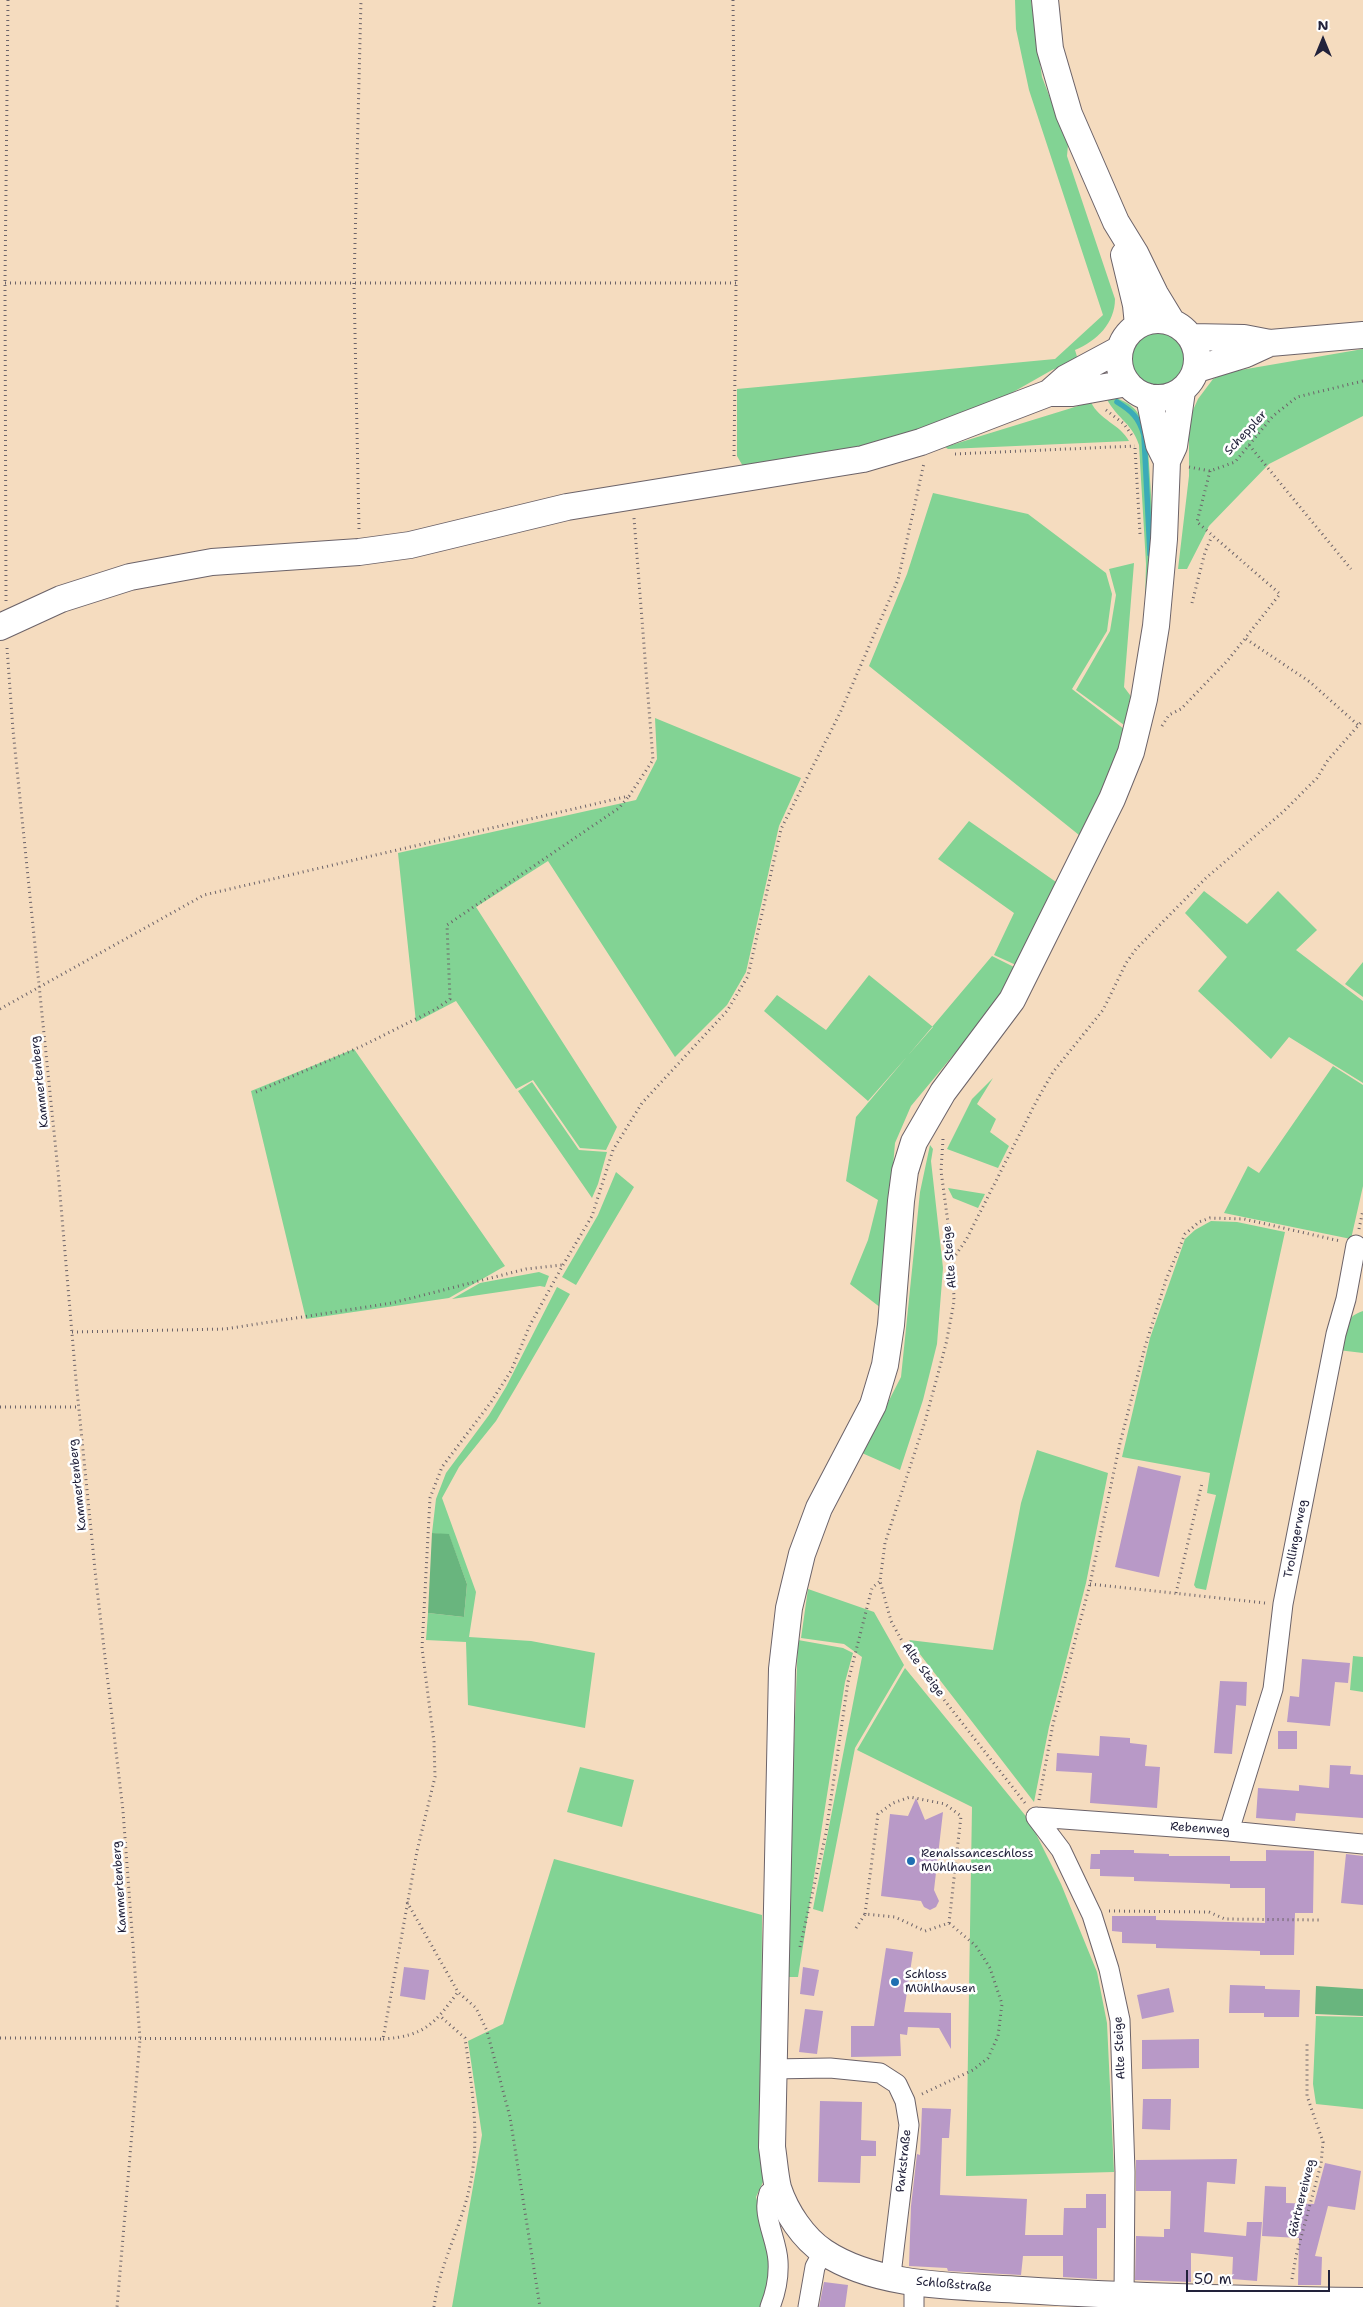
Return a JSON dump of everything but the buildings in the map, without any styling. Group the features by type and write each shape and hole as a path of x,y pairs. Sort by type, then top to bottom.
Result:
{"street":[{"path":"1045,0 1050,50 1061,93 1116,222 1135,253 1155,294 1182,329 1196,347 1197,369 1191,381 1182,391 1160,399 1137,392 1127,383 1121,373 1120,349 1127,335 1138,325 1149,321 1160,320 1182,329 1270,342 1363,335"},
{"path":"1116,222 1136,305 1138,325"},
{"path":"1197,369 1246,354 1270,342"},
{"path":"0,626 61,599 130,577 212,562 359,552 410,544 567,507 632,495 863,460 921,442 1049,393 1066,378 1120,349"},
{"path":"1049,393 1072,393 1095,387 1127,383"},
{"path":"1167,461 1174,446 1182,391"},
{"path":"1149,397 1159,446 1167,461"},
{"name":"Schloßstraße","path":"1167,461 1164,539 1156,626 1144,699 1131,752 1112,799 1012,1000 943,1092 914,1142 901,1201 891,1325 885,1365 873,1405 819,1508 802,1554 789,1608 782,1669 776,1995 772,2069 772,2147 778,2187 792,2218 801,2230 823,2252 850,2266 907,2289 1288,2303 1363,2301"},
{"name":"Trollingerweg","path":"1229,1831 1273,1690 1283,1604 1336,1334 1346,1299 1356,1245"},
{"name":"Rebenweg","path":"1036,1817 1229,1831 1363,1844"},
{"name":"Alte Steige","path":"1036,1817 1061,1850 1092,1915 1109,1968 1120,2020 1125,2172 1124,2297"},
{"name":"Parkstraße","path":"772,2069 830,2068 880,2073 897,2084 906,2101 909,2125 892,2266 907,2289"},
{"path":"770,2307 778,2282 778,2260 766,2204 770,2192 778,2187"},
{"path":"808,2307 816,2267 823,2252"}],"path":[{"path":"0,543 4,543 8,0"},
{"path":"359,552 354,284 361,0"},
{"path":"733,0 736,283 733,480"},
{"path":"5,283 736,283"},
{"name":"Scheppler","path":"1210,471 1235,462 1273,416 1298,397 1363,381"},
{"path":"1095,387 1102,408 1124,424 1133,437 1140,543"},
{"path":"383,2039 407,1901 435,1777 434,1742 422,1648 430,1498 442,1467 491,1402 511,1371 530,1325 592,1216 612,1150 642,1103 727,1011 748,976 782,829 840,713 898,580 926,450 921,442"},
{"path":"1249,445 1351,569"},
{"path":"954,454 1135,446"},
{"path":"1162,724 1169,715 1181,709 1246,640 1280,594 1197,522 1210,471 1167,461"},
{"path":"256,1092 362,1046 436,1009 450,999 447,925 619,808 653,760 632,495"},
{"path":"1192,603 1205,552 1212,536"},
{"path":"1246,640 1310,682 1358,725"},
{"name":"Kammertenberg","path":"8,661 18,784 58,1171 79,1407 122,1811 140,2039 117,2307"},
{"path":"953,1260 966,1240 1053,1072 1103,1010 1126,963 1136,949 1206,878 1283,812 1317,778 1328,760 1363,720"},
{"path":"0,1009 204,895 629,796"},
{"name":"Alte Steige","path":"943,1134 941,1170 953,1260 954,1302 946,1344 926,1418 885,1543 880,1581 891,1621 912,1659 1003,1772 1036,1817"},
{"path":"1036,1817 1053,1724 1090,1584 1120,1443 1145,1347 1166,1280 1185,1234 1199,1222 1210,1218 1244,1219 1356,1245"},
{"path":"72,1332 225,1329 392,1303 526,1269 563,1265"},
{"path":"0,1406 79,1407"},
{"path":"1176,1593 1202,1483"},
{"path":"798,1955 826,1833 848,1682 872,1588 880,1581"},
{"path":"1090,1584 1283,1604"},
{"path":"856,1928 865,1914 878,1814 893,1803 910,1797 945,1804 961,1816 949,1923"},
{"path":"407,1901 458,1992 476,2008 488,2031 510,2117 540,2307"},
{"path":"1102,1911 1209,1912 1226,1918 1320,1920"},
{"path":"865,1914 895,1917 925,1931 949,1923"},
{"path":"906,2101 973,2070 988,2058 998,2036 1002,2004 990,1968 976,1946 949,1923"},
{"path":"0,2038 383,2039 405,2037 422,2032 440,2016 458,1992"},
{"path":"434,2307 451,2241 469,2191 476,2130 465,2038 440,2016"},
{"name":"Gärtnereiweg","path":"1288,2303 1296,2256 1321,2164 1323,2142 1310,2108 1306,2084 1307,2042"}],"green space":[{"path":"1015,0 1031,0 1042,77 1068,145 1067,156 1115,299 1112,316 1108,323 1091,342 1075,350 1078,360 1052,370 1008,395 862,451 744,468 737,456 737,389 1055,359 1103,315 1029,90 1016,29"},
{"path":"1154,331 1164,331 1179,339 1185,348 1187,359 1185,370 1179,379 1164,387 1154,387 1143,382 1136,375 1131,364 1131,354 1136,343 1143,336"},
{"path":"1363,349 1363,416 1269,464 1209,526 1187,569 1178,569 1189,476 1189,419 1198,399 1213,379 1229,372"},
{"path":"1105,395 1121,400 1132,407 1141,417 1147,433 1154,541 1145,604 1146,564 1139,445 1128,425 1113,409"},
{"path":"1091,402 1099,413 1120,430 1129,441 948,449 945,447"},
{"path":"933,493 1028,514 1106,573 1112,594 1107,631 1072,689 1124,729 1112,771 1079,835 869,666 907,574"},
{"path":"1134,563 1124,687 1133,699 1124,725 1076,690 1110,631 1116,595 1109,569"},
{"path":"655,718 801,778 779,826 746,972 727,1005 675,1057 548,861 476,907 617,1127 606,1150 580,1148 533,1080 516,1089 456,1001 416,1022 398,853 636,800 657,759"},
{"path":"969,821 1056,882 1016,965 994,955 1014,913 938,859"},
{"path":"1204,891 1247,924 1278,891 1317,930 1296,950 1363,1001 1363,1083 1289,1037 1271,1059 1198,991 1227,957 1185,913"},
{"path":"992,956 1014,967 994,1006 911,1106 895,1143 881,1308 850,1284 868,1240 878,1200 846,1181 856,1117"},
{"path":"1363,962 1363,997 1345,984"},
{"path":"869,975 933,1027 868,1101 764,1011 777,995 826,1030"},
{"path":"354,1049 505,1266 449,1298 306,1319 251,1091"},
{"path":"1333,1066 1363,1085 1363,1186 1351,1239 1224,1213 1248,1166 1259,1173"},
{"path":"993,1078 977,1104 996,1119 990,1132 1009,1146 998,1168 947,1149 972,1099"},
{"path":"532,1082 579,1150 607,1152 592,1198 518,1091"},
{"path":"930,1145 933,1149 931,1161 943,1268 937,1344 923,1400 900,1470 862,1453 901,1377 920,1192"},
{"path":"616,1172 634,1187 576,1285 562,1277 598,1215"},
{"path":"948,1188 985,1194 978,1208 953,1198"},
{"path":"1211,1221 1237,1222 1285,1232 1206,1590 1196,1588 1194,1585 1216,1495 1207,1493 1210,1473 1122,1457 1150,1338 1185,1239 1195,1230"},
{"path":"539,1272 549,1276 545,1287 540,1286 452,1299 480,1283"},
{"path":"557,1287 570,1294 496,1421 459,1467 442,1498 476,1592 469,1637 531,1641 595,1653 585,1728 468,1705 466,1642 426,1640 428,1613 464,1617 467,1584 449,1535 432,1533 436,1499 446,1473 489,1415 506,1387"},
{"path":"1363,1311 1363,1353 1338,1350 1344,1326 1352,1317"},
{"path":"1037,1450 1108,1473 1086,1583 1049,1727 1034,1802 909,1640 993,1650 1021,1503"},
{"path":"432,1533 449,1534 467,1584 464,1617 428,1613"},
{"path":"808,1589 874,1612 904,1665 855,1748 823,1912 813,1909 862,1657 844,1644 801,1638"},
{"path":"798,1640 843,1648 853,1653 845,1682 798,1977 785,1977"},
{"path":"1353,1656 1363,1657 1363,1692 1350,1690"},
{"path":"905,1668 1029,1820 1061,1884 1097,1972 1107,2023 1114,2172 966,2176 972,1807 857,1750"},
{"path":"580,1767 634,1780 622,1827 567,1812"},
{"path":"554,1859 762,1915 761,2130 763,2182 756,2197 774,2261 764,2307 452,2307 482,2135 468,2041 503,2024"},
{"path":"1316,1986 1363,1989 1363,2016 1315,2014"},
{"path":"1316,2016 1363,2017 1363,2109 1316,2104 1313,2084"}],"waterway":[{"path":"1117,402 1134,416 1140,424 1144,435 1150,554"}],"place":[{"name":"Renaissanceschloss Mühlhausen","path":"911,1861"},
{"name":"Schloss Mühlhausen","path":"895,1982"}]}
